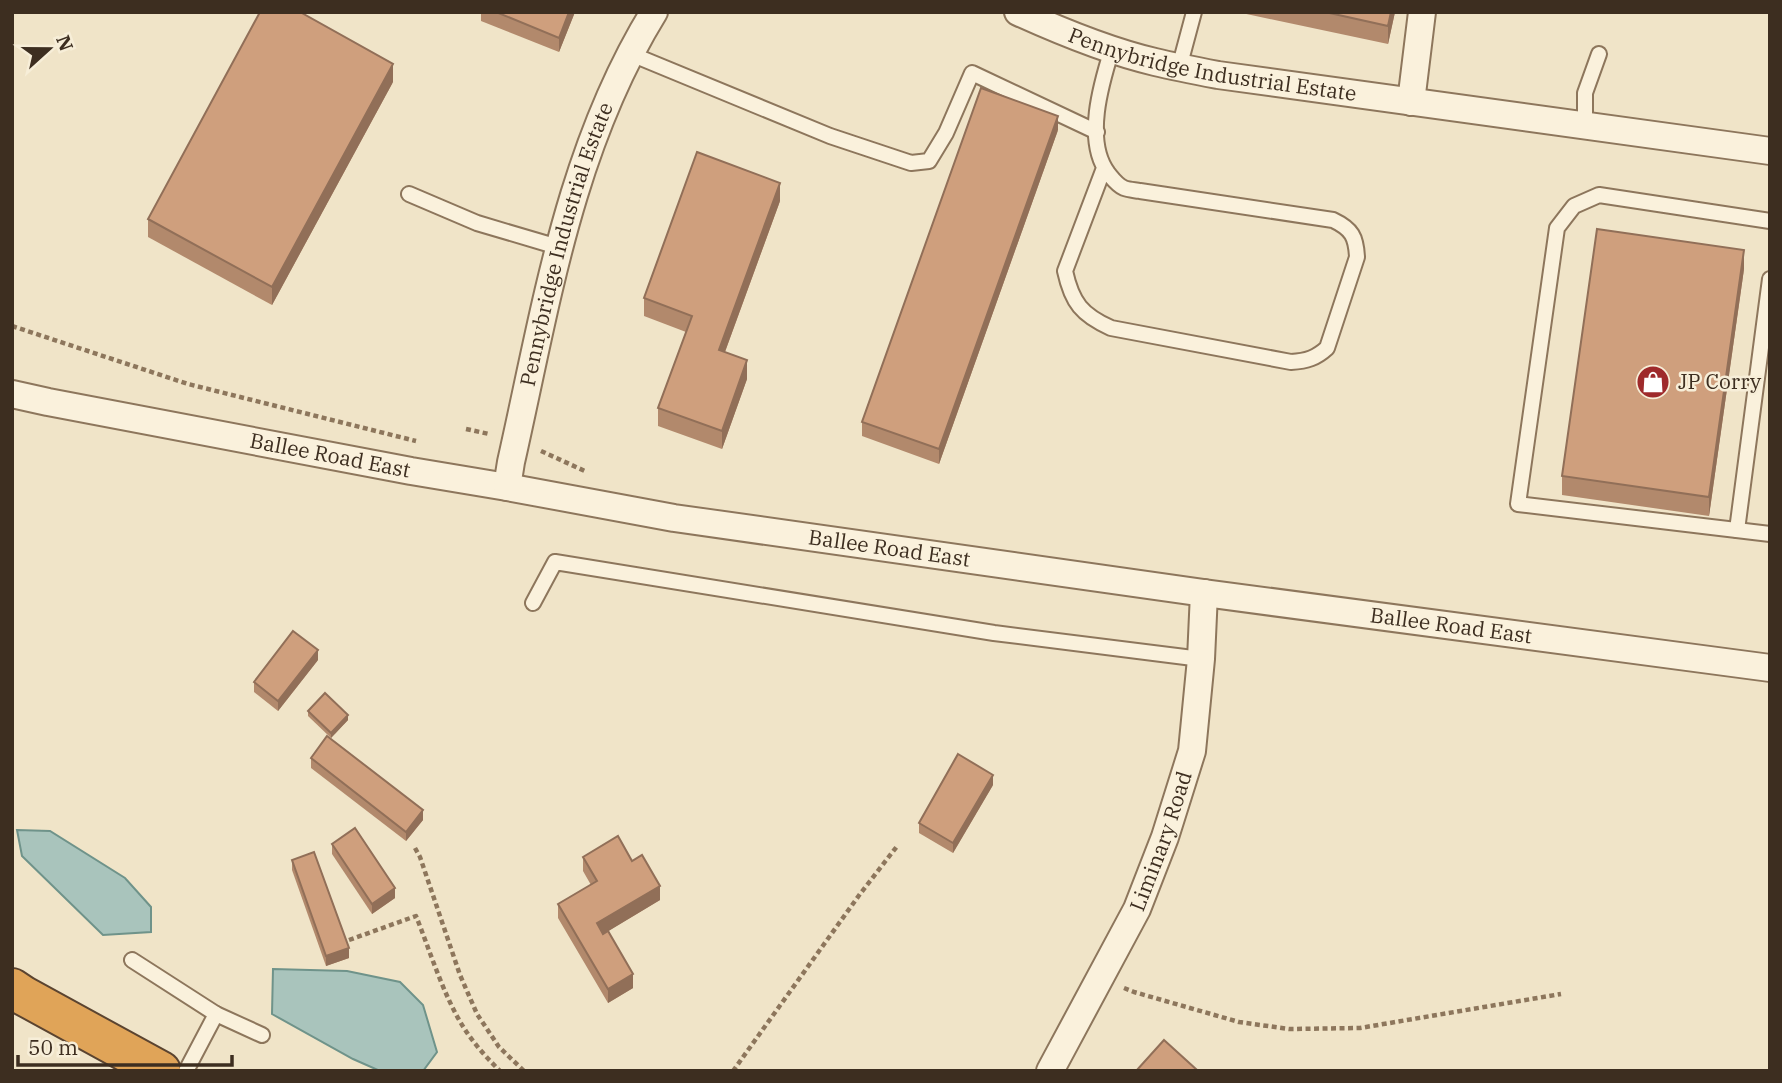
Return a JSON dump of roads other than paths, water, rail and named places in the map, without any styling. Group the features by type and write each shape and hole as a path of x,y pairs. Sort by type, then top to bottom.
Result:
{"highway":[{"path":"12,988 161,1071"}],"street":[{"name":"Pennybridge Industrial Estate","path":"508,487 511,462 558,247 576,183 599,121 654,12"},
{"name":"Pennybridge Industrial Estate","path":"1018,12 1112,50 1179,68 1263,82 1770,151"},
{"path":"1411,102 1422,12"},
{"name":"Ballee Road East","path":"12,394 384,466 688,520 1204,593 1770,668"},
{"name":"Liminary Road","path":"1050,1071 1137,909 1165,837 1192,751 1204,593"}],"lane":[{"path":"1179,68 1194,12"},
{"path":"1104,168 1065,271 1069,289 1076,302 1093,319 1111,328 1292,362 1317,357 1327,348 1357,257 1352,233 1333,220 1125,188 1115,182 1104,168 1097,132 1102,81 1112,50"},
{"path":"631,54 830,136 911,163 929,161 946,133 972,73 1097,132"},
{"path":"1585,127 1585,93 1599,54"},
{"path":"409,194 477,223 558,247"},
{"path":"1770,221 1599,195 1574,206 1557,229 1518,503 1770,534"},
{"path":"1737,530 1770,279"},
{"path":"533,603 555,562 994,632 1201,659"},
{"path":"132,960 216,1014 262,1035"},
{"path":"186,1071 216,1014"}],"water":[{"path":"17,830 50,831 125,878 151,907 151,932 103,935 22,856"},
{"path":"273,969 347,971 400,982 423,1005 437,1052 423,1071 380,1071 353,1059 272,1014"}],"place":[{"name":"JP Corry","path":"1653,382"}]}
